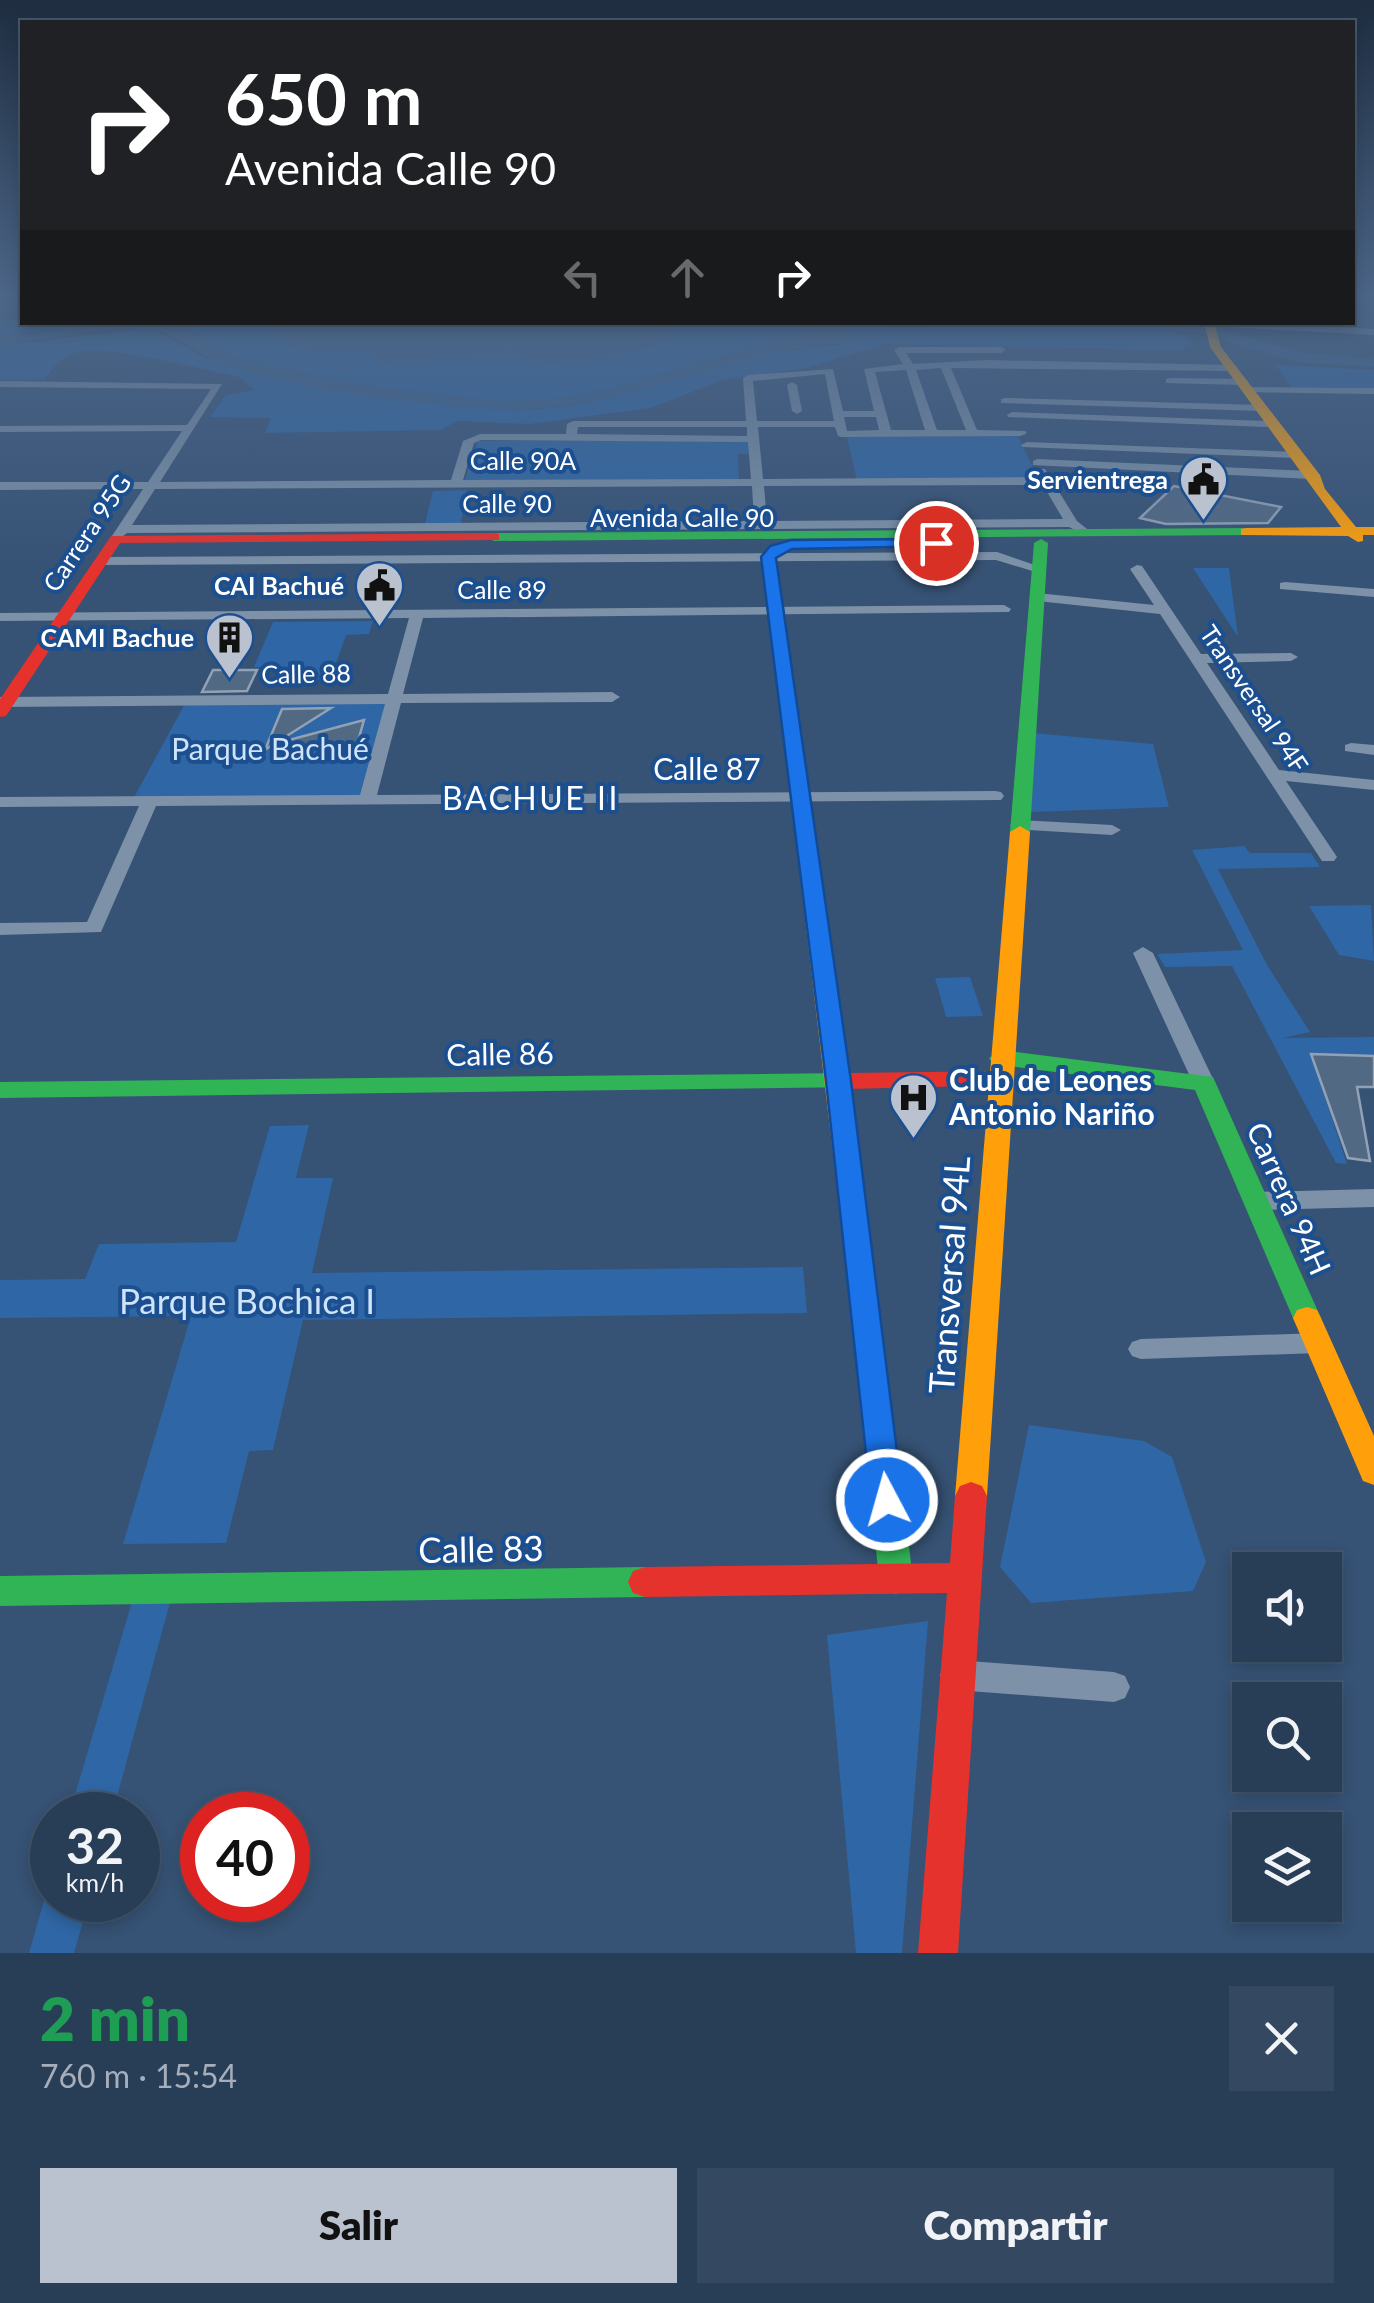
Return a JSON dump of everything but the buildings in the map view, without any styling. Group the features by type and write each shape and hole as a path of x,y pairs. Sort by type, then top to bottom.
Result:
{"main road":[{"path":"1245,386 1359,532"},
{"path":"1313,476 1359,532"},
{"name":"Avenida Calle 90","path":"1061,532 1359,532"},
{"name":"Transversal 94L","path":"938,1953 1039,569 1061,532"},
{"name":"Avenida Calle 90","path":"112,544 1359,532"},
{"path":"744,535 769,557 839,1081 896,1579"},
{"path":"769,557 792,540"},
{"name":"Carrera 95G","path":"2,705 112,544"},
{"name":"Calle 86","path":"0,1090 839,1081 1000,1069 1204,1083"},
{"name":"Carrera 94H","path":"1204,1083 1374,1471"},
{"name":"Calle 83","path":"0,1591 963,1578"}],"street":[{"name":"Carrera 95G","path":"112,544 215,386"},
{"path":"748,386 757,483 744,535 792,540"},
{"path":"792,386 797,411"},
{"path":"832,386 839,421"},
{"path":"874,386 886,434"},
{"path":"916,386 932,434"},
{"path":"953,386 973,433"},
{"path":"1178,386 1251,395"},
{"path":"1198,386 1251,395"},
{"path":"1061,532 1046,482 1002,395 1251,395 1374,390"},
{"path":"1012,416 1182,421 1251,395"},
{"path":"660,424 659,410 839,421 881,414"},
{"path":"570,438 573,424 660,424 797,411 886,434 973,433 1071,446 1297,455"},
{"path":"1058,417 1071,446"},
{"path":"1097,418 1116,448"},
{"path":"1141,420 1158,450"},
{"path":"1182,421 1203,452"},
{"path":"0,429 189,428"},
{"path":"456,484 472,439 753,439"},
{"path":"1036,463 1313,476"},
{"name":"Calle 90A","path":"0,486 1046,482"},
{"name":"Calle 90","path":"112,544 1061,532"},
{"name":"Calle 90","path":"112,544 769,557 997,556 1039,569"},
{"name":"Transversal 94F","path":"1137,569 1328,857"},
{"path":"1285,586 1374,593"},
{"path":"1037,597 1165,610"},
{"name":"Calle 89","path":"0,616 1004,609"},
{"path":"368,801 417,614"},
{"path":"1197,659 1292,657"},
{"name":"Calle 88","path":"2,705 612,697"},
{"path":"1352,748 1374,750"},
{"path":"1274,775 1374,785"},
{"name":"Calle 87","path":"0,802 995,796"},
{"path":"0,929 94,928 150,801"},
{"path":"1019,824 1112,830"},
{"name":"Carrera 94H","path":"1143,953 1204,1083"},
{"path":"1256,1200 1374,1198"},
{"path":"1140,1350 1318,1343"},
{"path":"956,1675 1114,1687"}],"green space":[{"path":"250,386 329,386 430,403 502,409 556,407 644,386 707,386 650,408 529,424 458,421 440,430 265,433 271,418 210,417 226,395 255,390"},
{"path":"371,386 621,386 547,400 495,401"},
{"path":"1374,386 1374,388 1291,387"},
{"path":"1018,436 1039,480 857,481 847,437"},
{"path":"478,441 749,441 750,454 738,454 739,480 465,480"},
{"path":"467,490 461,523 425,524 433,491"},
{"path":"1193,568 1229,568 1238,637"},
{"path":"373,621 369,634 346,635 330,680 292,681 297,667 254,667 273,622"},
{"name":"Parque Bachué","path":"395,699 365,800 132,801 187,700"},
{"path":"1033,733 1153,744 1169,807 1031,812"},
{"path":"1244,846 1250,853 1311,853 1320,867 1218,869 1267,965 1310,1032 1283,1038 1374,1037 1374,1056 1311,1055 1347,1164 1336,1163 1232,966 1165,967 1157,954 1243,950 1192,850"},
{"path":"1371,905 1374,961 1339,955 1309,906"},
{"path":"970,977 983,1016 946,1017 935,978"},
{"name":"Parque Bochica I","path":"309,1125 296,1178 333,1178 312,1273 803,1267 807,1313 303,1320 273,1450 249,1451 226,1543 123,1544 191,1316 0,1318 0,1280 85,1279 99,1244 236,1242 270,1126"},
{"path":"1029,1425 1144,1441 1172,1457 1206,1562 1193,1591 1031,1603 1000,1567"},
{"path":"134,1595 172,1595 118,1792 76,1792"},
{"path":"928,1621 902,1953 856,1953 827,1635"},
{"path":"38,1922 83,1922 74,1953 29,1953"}],"shaded area":[{"path":"307,386 371,386 495,401 547,400 653,386 549,408 504,409 400,401"}],"traffic: fast":[{"path":"494,537 1246,532"},
{"path":"1020,832 1041,543"},
{"path":"1001,1058 1204,1083 1307,1318"},
{"path":"0,1090 848,1081"},
{"path":"864,1297 896,1579"},
{"path":"0,1591 645,1582"}],"traffic: slow":[{"path":"1246,386 1315,478 1318,490 1358,538"},
{"path":"1246,532 1374,531"},
{"path":"769,557 864,1297"},
{"path":"971,1496 1020,832"},
{"path":"1307,1318 1374,1471"}],"traffic: jam":[{"path":"0,712 116,539 494,537"},
{"path":"848,1081 1000,1079"},
{"path":"938,1953 971,1496"},
{"path":"645,1582 963,1578"}],"place":[{"name":"Servientrega","path":"1203,522"},
{"name":"CAI Bachué","path":"379,628"},
{"name":"CAMI Bachue","path":"229,680"},
{"name":"Club de Leones Antonio Nariño","path":"914,1140"}],"district":[{"name":"BACHUE II","path":"531,799"}],"route":[{"path":"887,1500 839,1081 769,557 775,549 791,544 936,543"}]}
